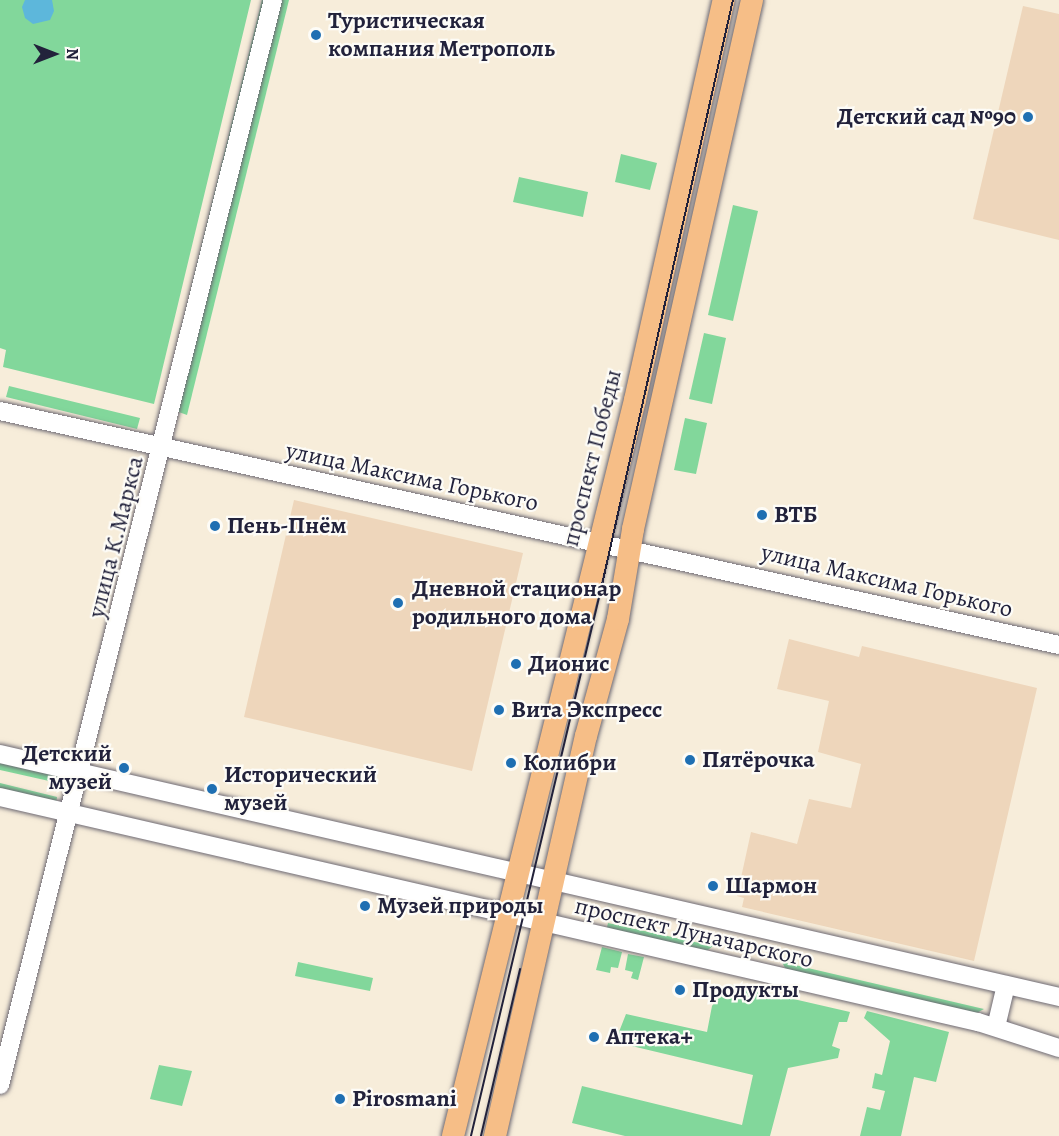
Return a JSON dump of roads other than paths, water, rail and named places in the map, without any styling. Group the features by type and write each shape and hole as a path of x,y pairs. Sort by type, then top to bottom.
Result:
{"main road":[{"name":"проспект Победы","path":"453,1136 688,177 724,0"},
{"path":"495,1136 553,882 619,612 629,548 752,0"}],"street":[{"name":"улица К.Маркса","path":"0,1084 163,449 273,0"},
{"name":"улица Максима Горького","path":"0,411 163,449 629,548 1059,645"},
{"name":"проспект Луначарского","path":"0,754 1059,997"},
{"name":"проспект Луначарского","path":"0,797 996,1027 1012,1036 1059,1048"},
{"path":"996,1027 1006,985"}],"water":[{"path":"25,0 52,0 54,11 50,20 33,24 25,18 22,7"}],"tram line":[{"path":"471,1136 602,585 733,0"},
{"path":"481,1136 520,970"}],"place":[{"name":"Туристическая компания Метрополь","path":"316,35"},
{"name":"Детский сад №90","path":"1028,117"},
{"name":"ВТБ","path":"762,515"},
{"name":"Пень-Пнём","path":"215,526"},
{"name":"Дневной стационар родильного дома","path":"398,603"},
{"name":"Дионис","path":"516,664"},
{"name":"Вита Экспресс","path":"499,710"},
{"name":"Пятёрочка","path":"690,760"},
{"name":"Колибри","path":"511,763"},
{"name":"Детский музей","path":"124,768"},
{"name":"Исторический музей","path":"212,789"},
{"name":"Шармон","path":"713,886"},
{"name":"Музей природы","path":"365,906"},
{"name":"Продукты","path":"680,990"},
{"name":"Аптека+","path":"594,1037"},
{"name":"Pirosmani","path":"340,1099"}]}
